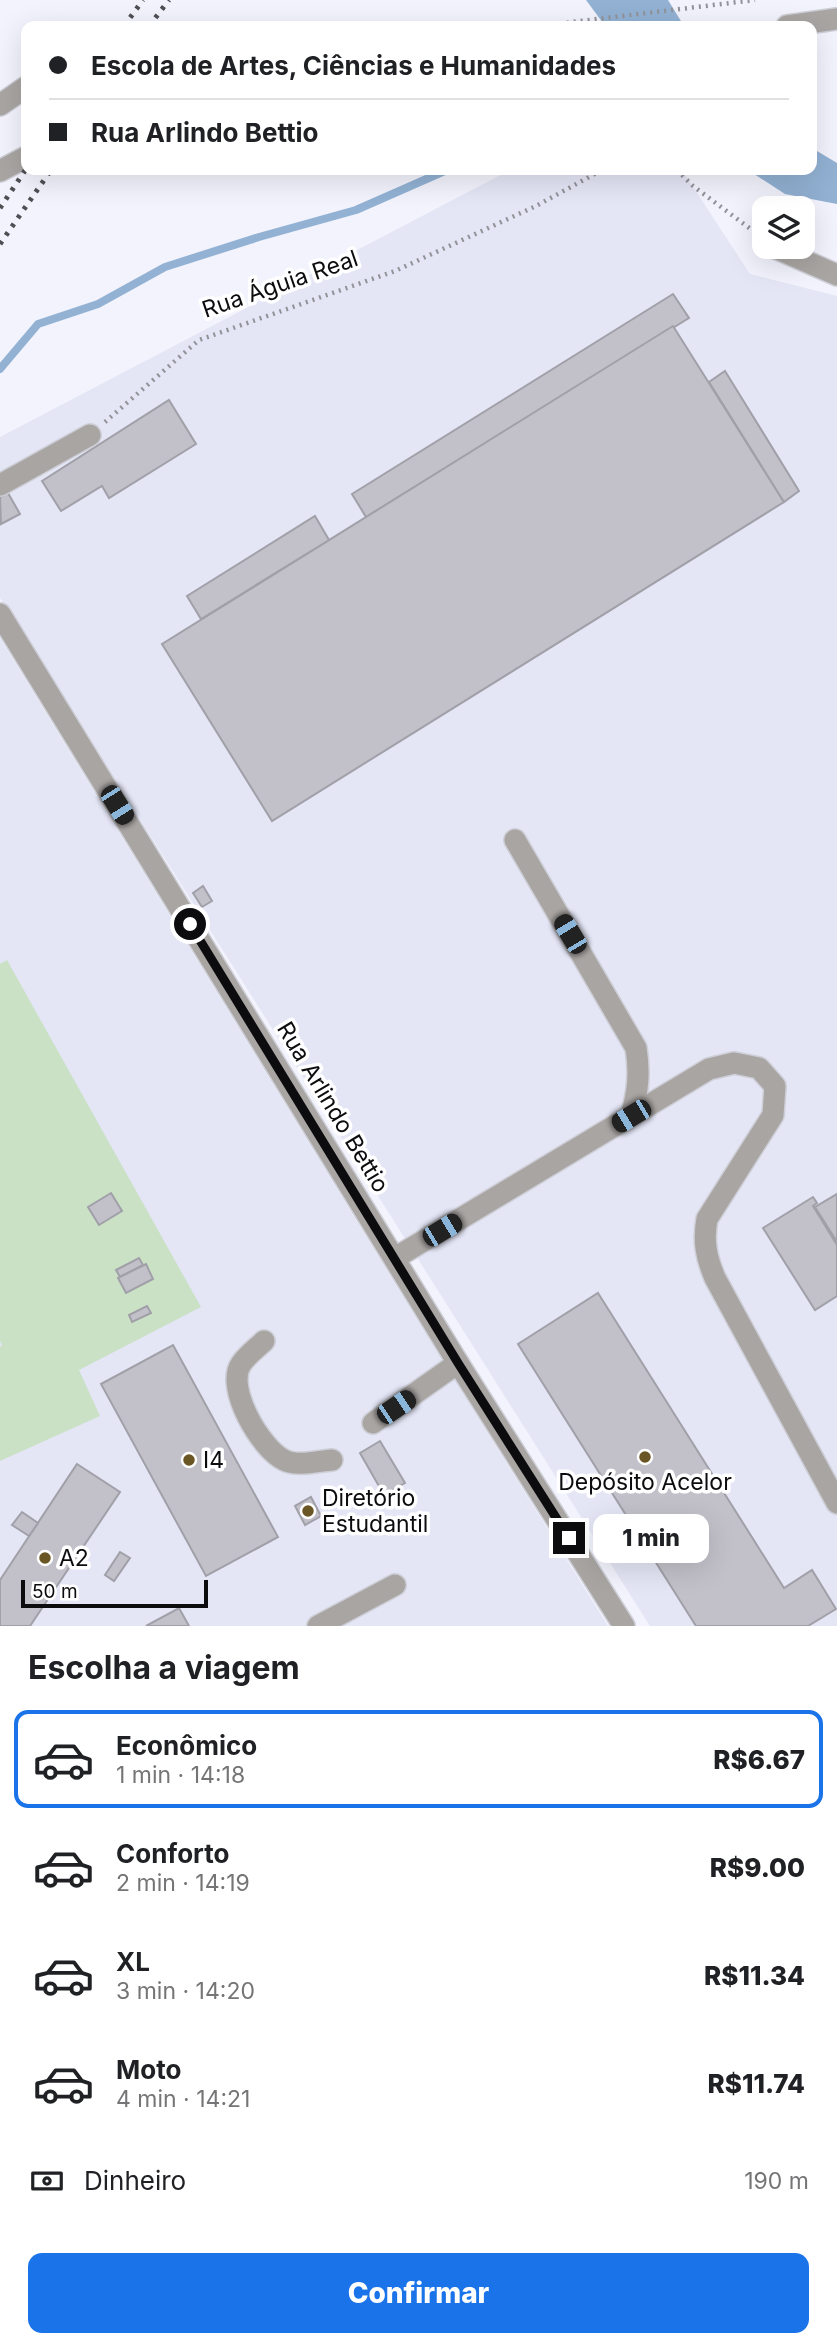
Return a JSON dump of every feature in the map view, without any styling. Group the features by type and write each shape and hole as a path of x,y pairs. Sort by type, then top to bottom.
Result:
{"street":[{"path":"817,22 837,19"},
{"path":"0,105 21,91"},
{"path":"0,171 21,160"},
{"path":"800,259 837,275"},
{"path":"0,485 90,435"},
{"name":"Rua Arlindo Bettio","path":"0,614 458,1363 624,1626"},
{"path":"514,840 636,1048 640,1068 639,1086 631,1116"},
{"path":"395,1258 709,1069 734,1063 759,1068 775,1087 773,1115 707,1219 704,1237 706,1258 837,1503"},
{"path":"264,1341 241,1364 237,1377 238,1396 258,1433 274,1454 285,1461 295,1464 332,1460"},
{"path":"373,1423 458,1363"},
{"path":"318,1626 395,1585"}],"path":[{"path":"581,21 755,0"},
{"name":"Rua Águia Real","path":"90,435 199,340 395,271 536,206 593,175"},
{"path":"682,175 752,230"}],"shaded area":[{"path":"500,175 685,175 750,274 837,296 837,1626 650,1626 0,598 0,437"},
{"path":"0,638 413,1313 608,1626 0,1626"}],"green space":[{"path":"7,960 201,1307 79,1370 100,1416 0,1461 0,964"}],"water":[{"path":"586,0 668,0 681,21 602,21"},
{"path":"817,151 837,163 837,204 815,200 815,196 785,194 756,175 817,175"}],"building":[{"path":"673,294 689,318 366,517 352,494"},
{"path":"673,326 784,502 272,821 162,644"},
{"path":"725,371 799,491 784,502 709,382"},
{"path":"169,400 196,444 109,498 102,486 61,511 42,481"},
{"path":"8,493 20,514 1,524 0,497"},
{"path":"315,516 329,540 201,619 187,596"},
{"path":"203,886 212,901 202,907 193,893"},
{"path":"111,1193 122,1211 99,1225 88,1207"},
{"path":"837,1194 837,1242 815,1207"},
{"path":"813,1197 817,1203 813,1206 837,1245 837,1296 815,1310 763,1228"},
{"path":"139,1258 143,1265 120,1277 116,1270"},
{"path":"146,1264 153,1279 126,1293 118,1278"},
{"name":"Depósito Acelor","path":"598,1293 784,1588 812,1570 836,1609 808,1626 696,1626 518,1344"},
{"path":"147,1306 151,1313 132,1322 129,1315"},
{"name":"I4","path":"173,1345 278,1537 206,1576 101,1384"},
{"path":"380,1441 405,1483 384,1495 360,1453"},
{"name":"A2","path":"77,1464 120,1492 30,1626 0,1626 0,1580"},
{"name":"Diretório Estudantil","path":"311,1497 321,1516 305,1525 295,1506"},
{"path":"22,1512 38,1523 29,1536 12,1525"},
{"path":"120,1552 130,1558 114,1581 105,1575"},
{"path":"179,1608 189,1626 146,1626"}],"waterway":[{"path":"0,369 38,324 98,304 165,267 356,210 436,175"}],"railway":[{"path":"128,21 143,0"},
{"path":"153,21 169,0"},
{"path":"0,208 22,175"},
{"path":"0,244 48,175"}],"place":[{"name":"Depósito Acelor","path":"645,1457"},
{"name":"I4","path":"189,1460"},
{"name":"Diretório Estudantil","path":"308,1511"},
{"name":"A2","path":"45,1558"}],"route":[{"path":"190,924 458,1363 569,1538"}]}
